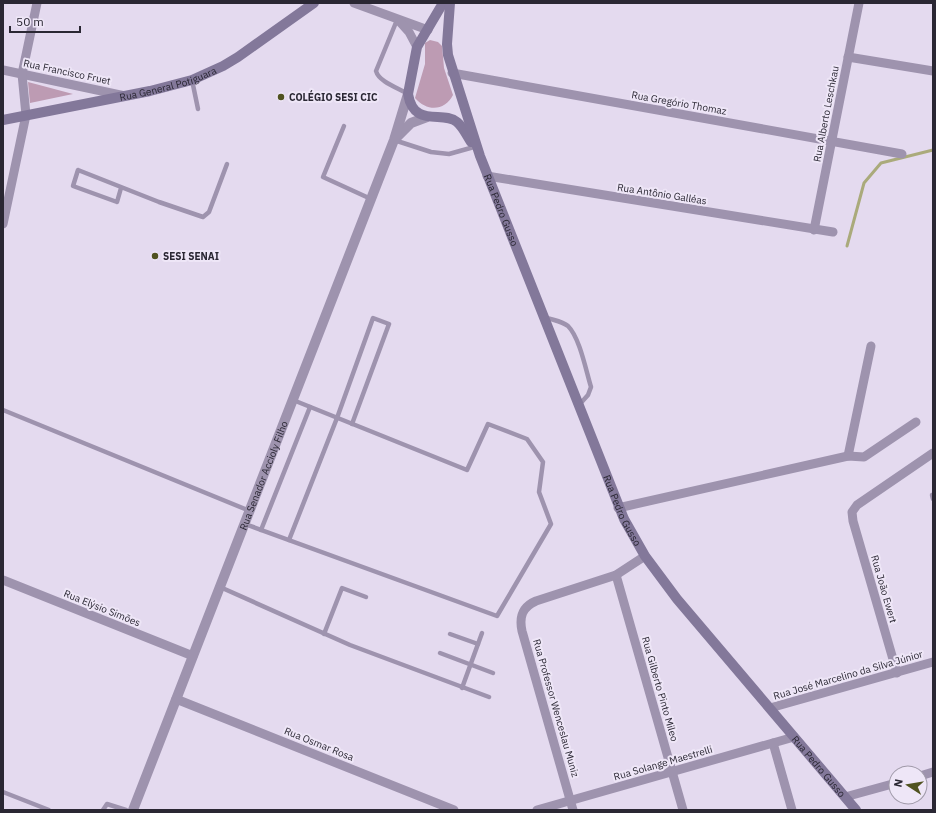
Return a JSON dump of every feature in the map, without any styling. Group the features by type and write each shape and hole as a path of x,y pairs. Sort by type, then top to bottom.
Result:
{"main road":[{"name":"Rua General Potiguara","path":"3,120 127,96 192,80 233,60 314,3"},
{"path":"427,117 416,110 409,100 408,94 417,47 443,3"},
{"name":"Rua Pedro Gusso","path":"450,3 447,36 448,55 452,73 480,156 618,508 630,532 645,556 677,599 856,810"},
{"path":"428,30 438,29 447,36"},
{"path":"443,118 455,112 462,102"},
{"name":"Rua Pedro Gusso","path":"427,117 443,118 457,122 480,156"}],"street":[{"path":"3,224 26,115 22,74 37,3"},
{"path":"354,3 397,20 428,30"},
{"name":"Rua Alberto Leschkau","path":"814,230 858,3"},
{"path":"397,20 409,32 417,47"},
{"path":"848,57 933,71"},
{"name":"Rua Francisco Fruet","path":"3,70 127,96"},
{"name":"Rua Gregório Thomaz","path":"452,73 902,154"},
{"name":"Rua Senador Accioly Filho","path":"133,810 372,199 394,140 408,94"},
{"name":"Rua Senador Accioly Filho","path":"394,140 411,123 427,117"},
{"name":"Rua Antônio Galléas","path":"487,176 833,232"},
{"path":"848,456 871,346"},
{"path":"618,508 848,456 864,457 916,422"},
{"name":"Rua João Ewert","path":"897,673 853,521 852,512 856,505 933,453"},
{"path":"616,575 645,556"},
{"name":"Rua Professor Wenceslau Muniz","path":"573,810 522,631 522,613 526,607 536,600 616,575"},
{"name":"Rua Gilberto Pinto Mileo","path":"616,575 683,810"},
{"name":"Rua Elýsio Simões","path":"3,580 193,656"},
{"name":"Rua José Marcelino da Silva Júnior","path":"770,708 933,662"},
{"name":"Rua Osmar Rosa","path":"176,699 454,810"},
{"name":"Rua Solange Maestrelli","path":"537,810 794,737"},
{"path":"773,743 792,810"},
{"path":"845,797 888,785"}],"lane":[{"path":"397,20 376,71 377,76 382,80 408,94"},
{"path":"192,80 198,109"},
{"path":"344,126 323,177 372,199"},
{"path":"394,140 431,152 449,154 474,147"},
{"path":"121,188 117,202 73,186 78,170 187,213 203,217 207,215 227,164"},
{"path":"543,317 568,326 575,337 591,387 588,395 578,406"},
{"path":"289,540 337,418 373,318 389,324 352,424"},
{"path":"244,524 497,616 551,524 539,492 543,462 527,439 488,424 467,470 293,400"},
{"path":"261,530 310,407"},
{"path":"3,410 250,511"},
{"path":"220,587 350,646 489,698"},
{"path":"324,634 342,588 366,598"},
{"path":"450,634 478,644"},
{"path":"462,688 482,634"},
{"path":"440,653 493,673"},
{"path":"3,792 49,810"},
{"path":"104,810 107,804 126,810"}],"shaded area":[{"path":"430,40 438,42 442,46 444,68 453,95 445,104 436,108 425,106 415,98 425,64 425,43"},
{"path":"28,82 73,94 30,103"}],"waterway":[{"path":"847,246 864,183 881,163 933,150"}],"place":[{"name":"COLÉGIO SESI CIC","path":"281,97"},
{"name":"SESI SENAI","path":"155,256"}]}
